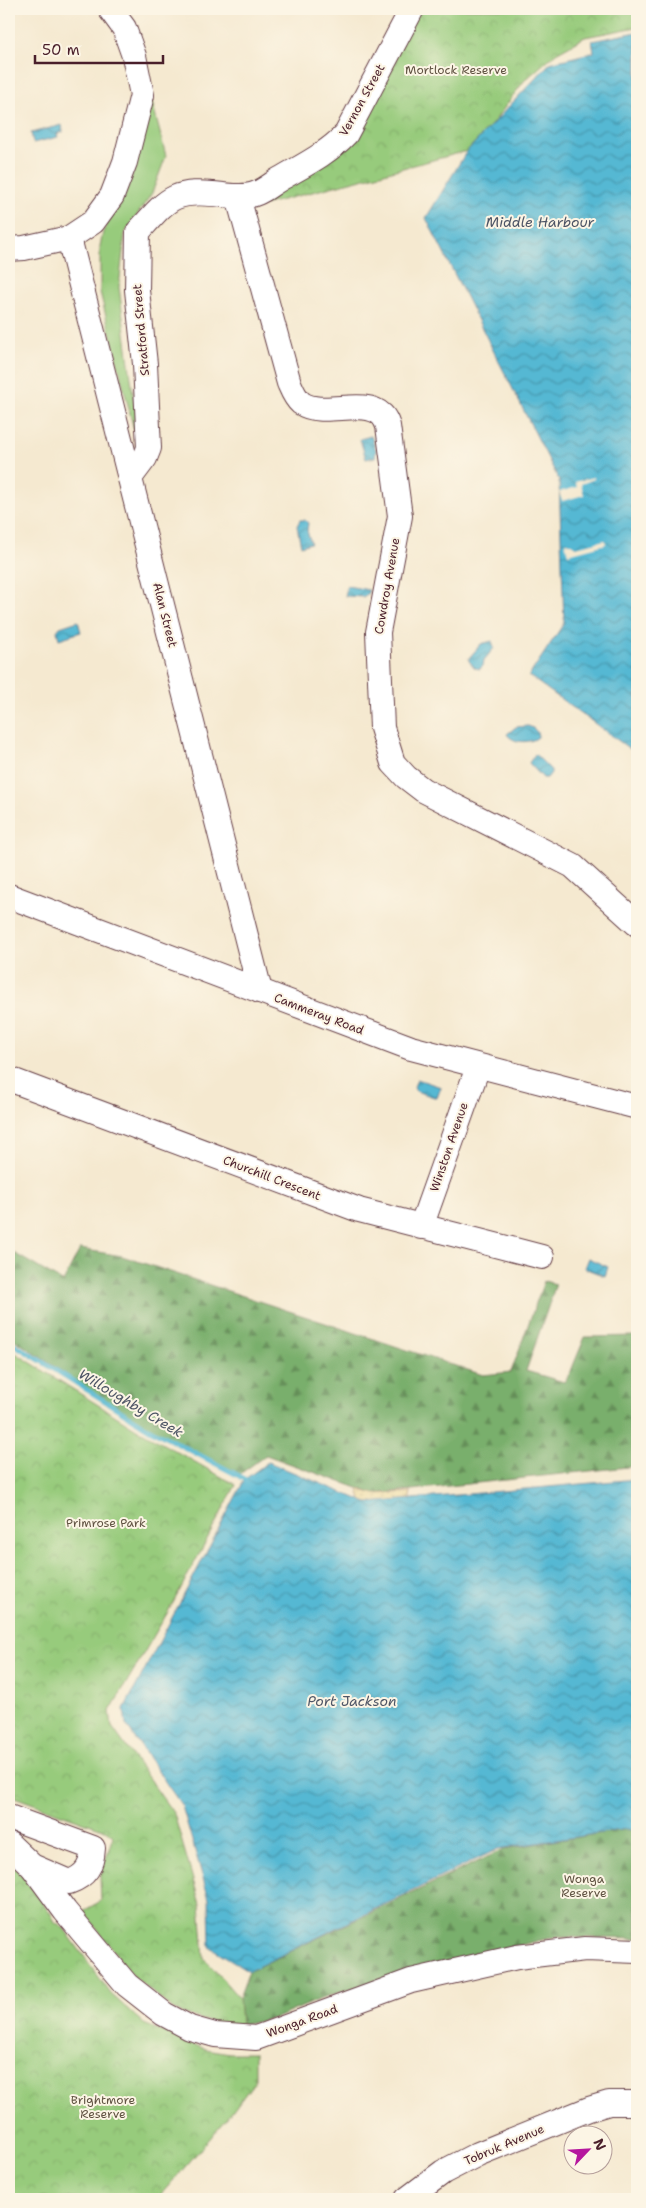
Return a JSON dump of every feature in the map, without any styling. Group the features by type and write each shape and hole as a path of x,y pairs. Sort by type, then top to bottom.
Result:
{"street":[{"path":"9,249 24,248 70,238 92,222 112,196 125,162 142,95 134,56 124,28 110,9"},
{"name":"Vernon Street","path":"238,197 257,194 331,149 346,134 412,9"},
{"name":"Stratford Street","path":"130,478 145,458 149,448 145,364 137,290 138,232 162,205 174,197 210,193 238,197"},
{"name":"Cowdroy Avenue","path":"238,197 289,383 294,394 302,403 312,407 374,410 382,416 388,426 400,516 378,632 382,728 393,762 406,777 423,790 573,866 637,924"},
{"name":"Alan Street","path":"70,238 260,991"},
{"name":"Cammeray Road","path":"9,896 410,1048 637,1107"},
{"name":"Winston Avenue","path":"421,1227 478,1067"},
{"name":"Churchill Crescent","path":"9,1079 359,1210 542,1257"},
{"path":"9,1817 93,1848 92,1860 88,1870 79,1878 69,1882 32,1866 9,1844"},
{"name":"Wonga Road","path":"32,1866 65,1911 127,1985 164,2014 190,2028 215,2035 256,2038 411,1981 517,1957 585,1949 637,1950"},
{"name":"Tobruk Avenue","path":"407,2199 443,2172 478,2154 589,2109 609,2103 637,2103"}],"green space":[{"name":"Mortlock Reserve","path":"418,9 637,9 637,27 585,37 556,53 524,81 493,123 467,151 252,208 343,149"},
{"path":"151,98 166,156 152,193 125,233 119,287 138,432 136,438 100,292 100,246 103,232 132,176"},
{"path":"80,1249 122,1256 483,1375 511,1372 544,1281 556,1284 526,1371 564,1382 570,1373 585,1337 637,1336 637,1466 374,1494 266,1455 240,1474 144,1427 9,1336 9,1250 63,1282"},
{"name":"Primrose Park","path":"9,1349 138,1430 236,1485 173,1603 110,1711 112,1727 174,1814 200,1904 204,1958 239,1998 241,2025 221,2026 174,2010 133,1976 83,1911 101,1901 100,1877 113,1836 108,1831 9,1795"},
{"name":"Wonga Reserve","path":"627,1829 637,1832 637,1939 555,1937 410,1971 328,1996 276,2018 241,2025 239,1998 249,1971 504,1849"},
{"name":"Brightmore Reserve","path":"9,1859 50,1912 55,1922 63,1927 111,1994 144,2024 205,2049 230,2053 255,2053 255,2081 226,2120 157,2199 9,2199"}],"sand":[{"path":"358,1489 374,1494 411,1492 406,1515 364,1509"}],"water":[{"name":"Middle Harbour","path":"637,32 637,754 529,676 564,623 559,480 426,218 467,151 550,63 594,52 592,41"},
{"path":"62,125 63,132 57,134 58,137 33,143 31,133"},
{"path":"371,436 376,450 375,457 366,459 360,439"},
{"path":"300,520 305,520 308,523 307,531 311,543 301,546 297,526"},
{"path":"347,586 369,590 363,597 345,596"},
{"path":"78,621 81,632 59,639 57,631 60,627"},
{"path":"492,641 494,648 484,660 483,666 480,669 475,668 469,661 469,658 481,644"},
{"path":"528,726 535,730 538,737 526,742 517,741 507,734 516,727"},
{"path":"535,754 551,770 547,778 543,778 529,763"},
{"path":"417,1079 441,1087 437,1098 416,1091 414,1087"},
{"path":"588,1258 608,1267 605,1276 584,1268"},
{"name":"Port Jackson","path":"268,1462 368,1503 637,1479 637,1832 627,1829 498,1849 249,1971 210,1947 209,1899 182,1806 126,1725 124,1709 245,1479"}],"pier":[{"path":"594,477 594,479 581,484 584,495 562,501 559,492 577,487 575,482"},
{"path":"605,540 606,544 568,554 565,543 568,542 576,547"}],"waterway":[{"name":"Willoughby Creek","path":"9,1341 148,1428 245,1479"}]}
